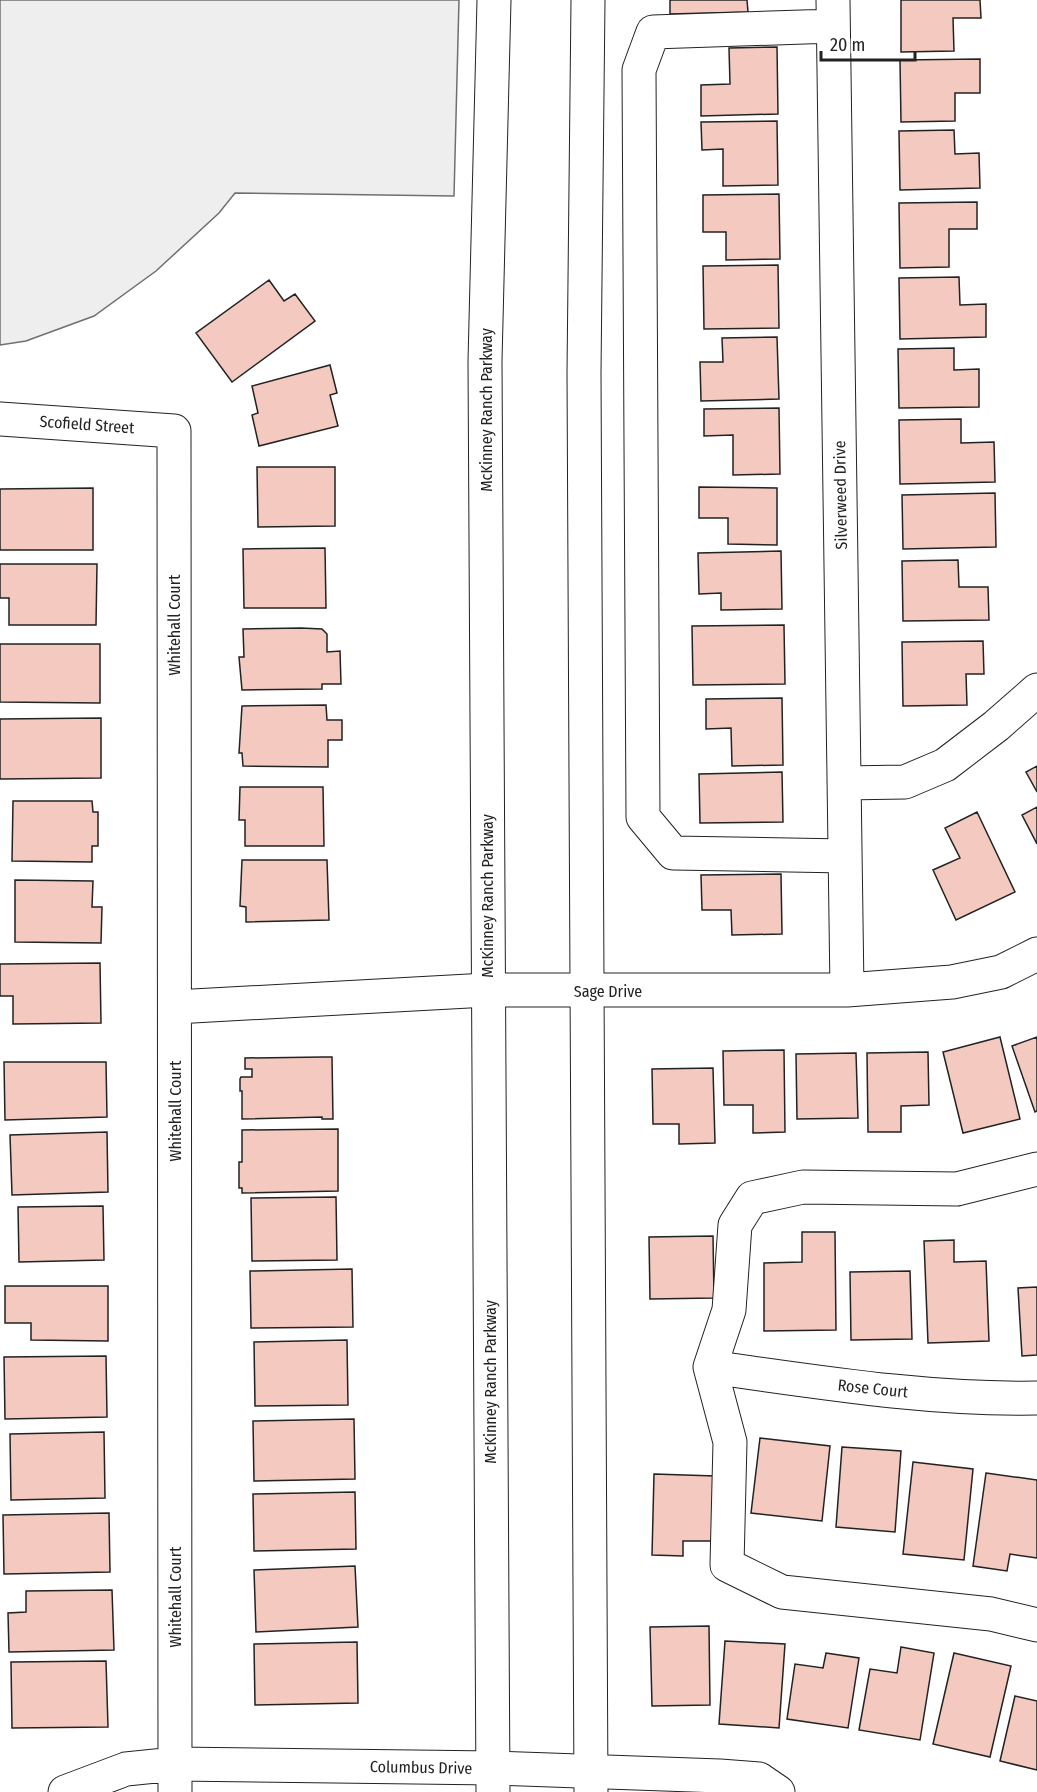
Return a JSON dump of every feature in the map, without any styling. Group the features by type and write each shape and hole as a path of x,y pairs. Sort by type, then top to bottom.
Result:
{"street":[{"name":"McKinney Ranch Parkway","path":"493,1780 485,361 494,0"},
{"path":"588,0 584,363 591,1782"},
{"path":"833,13 653,32 639,70 644,817 673,852 845,856"},
{"name":"Silverweed Drive","path":"833,13 847,990"},
{"name":"Scofield Street","path":"0,419 174,431"},
{"name":"Whitehall Court","path":"174,431 175,1778"},
{"path":"844,783 904,782 945,765 996,726 1037,690"},
{"name":"Sage Drive","path":"175,1007 487,990 847,990 951,982 1000,972 1037,954"},
{"path":"1037,1169 957,1189 803,1187 752,1198 735,1225 729,1310 710,1368 730,1442 727,1565 782,1592 991,1614 1037,1625"},
{"name":"Rose Court","path":"710,1368 941,1395 1037,1398"},
{"name":"Columbus Drive","path":"65,1792 126,1769 175,1778 591,1782 759,1779 778,1792"}],"shaded area":[{"path":"0,0 459,0 454,196 235,193 219,213 156,271 94,316 26,341 0,345"}],"building":[{"path":"670,0 747,0 748,12 670,14"},
{"path":"901,0 980,0 981,18 953,18 954,51 901,52"},
{"path":"777,47 778,114 701,116 701,85 730,84 729,48"},
{"path":"980,59 980,93 955,93 955,121 901,122 900,60"},
{"path":"777,121 778,185 723,186 723,149 702,150 701,122"},
{"path":"954,130 955,154 979,153 980,188 900,190 899,131"},
{"path":"779,194 780,259 726,260 726,232 703,232 703,195"},
{"path":"977,202 977,229 949,229 949,267 900,268 899,203"},
{"path":"778,265 779,328 704,329 703,266"},
{"path":"959,277 960,305 986,304 986,337 900,339 899,278"},
{"path":"269,280 284,301 295,294 315,321 232,382 196,333"},
{"path":"777,337 779,399 701,401 700,362 723,362 722,338"},
{"path":"954,348 954,370 979,369 979,407 899,408 898,349"},
{"path":"330,365 337,393 330,395 338,426 259,446 252,415 258,413 252,386"},
{"path":"779,408 780,474 733,475 733,435 704,436 704,409"},
{"path":"961,419 961,443 994,442 995,482 900,484 899,420"},
{"path":"257,467 335,467 335,526 258,527"},
{"path":"699,487 777,488 777,545 728,544 728,518 699,518"},
{"path":"93,488 93,550 0,550 0,489"},
{"path":"995,493 996,547 903,549 902,495"},
{"path":"325,548 326,608 244,608 243,549"},
{"path":"781,551 782,609 721,610 721,593 699,594 698,553"},
{"path":"958,560 959,587 988,587 989,620 903,621 902,561"},
{"path":"0,564 97,564 96,625 9,625 9,598 0,598"},
{"path":"784,625 785,684 693,685 692,626"},
{"path":"243,629 322,629 327,634 327,652 340,651 341,684 322,684 322,689 242,690 239,657 244,657"},
{"path":"983,641 984,674 966,674 967,705 903,706 902,642"},
{"path":"0,644 100,644 100,703 0,702"},
{"path":"782,698 783,765 732,766 731,728 706,729 706,699"},
{"path":"326,705 327,720 342,720 342,740 328,740 328,767 243,766 242,753 239,753 242,706"},
{"path":"101,718 101,778 0,779 0,719"},
{"path":"1037,766 1037,792 1026,772"},
{"path":"782,772 783,822 700,823 699,774"},
{"path":"240,787 323,787 324,846 245,846 245,820 239,820"},
{"path":"13,801 92,801 93,812 98,812 98,846 92,846 92,862 12,861"},
{"path":"1037,807 1037,844 1022,815"},
{"path":"977,812 1015,892 956,920 933,870 960,858 945,828"},
{"path":"242,860 327,860 329,920 246,922 246,907 240,906"},
{"path":"781,874 782,934 732,935 731,910 702,910 701,875"},
{"path":"15,880 93,881 92,907 102,907 101,943 15,942"},
{"path":"100,963 101,1023 13,1024 13,996 0,996 0,964"},
{"path":"1000,1037 1020,1119 963,1133 943,1052"},
{"path":"1037,1037 1037,1111 1035,1112 1012,1046"},
{"path":"784,1050 785,1132 753,1133 753,1105 724,1105 723,1051"},
{"path":"928,1052 929,1105 901,1106 901,1132 868,1132 867,1053"},
{"path":"856,1053 858,1118 797,1119 796,1054"},
{"path":"332,1057 333,1119 322,1119 322,1117 242,1119 240,1079 241,1077 252,1077 252,1069 245,1069 245,1058"},
{"path":"4,1062 106,1062 107,1117 5,1120"},
{"path":"713,1068 715,1143 679,1144 679,1124 653,1124 652,1069"},
{"path":"338,1129 338,1191 242,1193 242,1188 239,1188 239,1162 242,1162 242,1130"},
{"path":"107,1132 108,1192 12,1195 10,1135"},
{"path":"336,1197 337,1260 252,1261 251,1198"},
{"path":"103,1206 104,1260 19,1262 18,1207"},
{"path":"802,1232 835,1232 836,1330 764,1331 764,1263 802,1262"},
{"path":"713,1236 714,1298 650,1299 649,1237"},
{"path":"954,1240 954,1262 986,1261 989,1341 928,1343 924,1241"},
{"path":"352,1269 353,1327 251,1328 250,1271"},
{"path":"910,1271 912,1339 851,1340 850,1272"},
{"path":"5,1286 108,1286 108,1341 31,1340 31,1323 5,1323"},
{"path":"1037,1287 1037,1355 1022,1356 1018,1288"},
{"path":"347,1340 348,1405 255,1406 254,1342"},
{"path":"106,1356 107,1417 5,1419 4,1357"},
{"path":"354,1419 355,1479 254,1481 253,1421"},
{"path":"104,1432 105,1498 11,1500 10,1434"},
{"path":"760,1438 830,1446 822,1521 751,1513"},
{"path":"842,1447 901,1451 895,1532 836,1527"},
{"path":"913,1462 973,1469 964,1560 903,1554"},
{"path":"986,1473 1037,1480 1037,1558 1010,1554 1007,1571 973,1566"},
{"path":"654,1474 715,1476 713,1541 683,1541 683,1556 652,1555"},
{"path":"355,1492 356,1549 254,1551 253,1494"},
{"path":"109,1513 110,1572 4,1574 3,1515"},
{"path":"355,1566 358,1627 256,1632 254,1570"},
{"path":"112,1590 114,1650 9,1652 8,1613 26,1612 26,1591"},
{"path":"709,1626 710,1705 652,1706 650,1627"},
{"path":"725,1641 785,1644 779,1728 719,1724"},
{"path":"357,1642 358,1703 255,1705 254,1644"},
{"path":"901,1647 934,1653 920,1740 859,1730 870,1669 897,1673"},
{"path":"826,1653 859,1658 848,1728 787,1719 795,1664 823,1668"},
{"path":"954,1653 1011,1666 990,1757 933,1744"},
{"path":"106,1661 108,1727 12,1728 11,1662"},
{"path":"1015,1696 1037,1701 1037,1770 1000,1761"}]}
